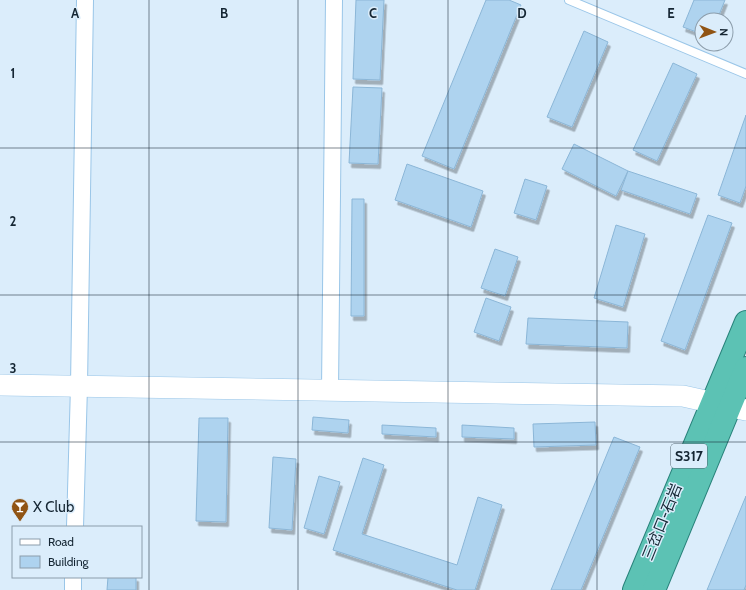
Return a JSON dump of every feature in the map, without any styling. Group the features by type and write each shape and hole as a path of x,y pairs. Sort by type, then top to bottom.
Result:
{"highway":[{"name":"三岔口-石岩","path":"634,590 729,406 746,322"},
{"name":"三岔口-石岩","path":"654,590 746,368"}],"street":[{"path":"75,526 79,386 85,0"},
{"path":"330,390 334,0"},
{"path":"0,385 683,396 729,406"},
{"path":"73,578 73,590"}],"lane":[{"path":"569,0 746,74"}],"building":[{"path":"356,0 384,0 380,80 353,79"},
{"path":"486,0 509,0 521,5 454,169 422,156"},
{"path":"694,0 725,0 720,12 694,12 694,31 683,27"},
{"path":"584,31 608,42 572,127 547,117"},
{"path":"673,63 697,74 657,161 633,150"},
{"path":"353,87 382,88 378,164 349,163"},
{"path":"746,115 746,186 740,203 718,195"},
{"path":"574,144 628,171 616,196 562,169"},
{"path":"407,164 483,191 471,227 395,200"},
{"path":"628,171 697,194 690,214 621,190"},
{"path":"525,179 547,186 536,220 514,213"},
{"path":"352,199 364,199 364,316 351,316"},
{"path":"708,215 732,223 685,350 661,341"},
{"path":"616,225 645,234 623,307 594,298"},
{"path":"495,249 518,257 505,296 481,288"},
{"path":"486,298 511,307 499,341 474,332"},
{"path":"528,318 628,322 627,348 526,344"},
{"path":"313,417 349,420 348,433 312,430"},
{"path":"199,418 228,418 226,522 196,521"},
{"path":"595,422 596,445 534,447 533,424"},
{"path":"382,425 436,428 436,437 382,434"},
{"path":"462,425 514,428 514,439 462,437"},
{"path":"614,437 640,447 581,590 551,590"},
{"path":"273,457 296,459 292,530 269,528"},
{"path":"363,458 384,465 362,534 457,565 478,497 502,505 475,590 457,590 333,550"},
{"path":"319,476 340,482 324,534 304,528"},
{"path":"746,496 746,585 744,590 707,590"},
{"path":"108,578 136,578 136,590 107,590"}],"place":[{"name":"X Club","path":"20,522"}]}
